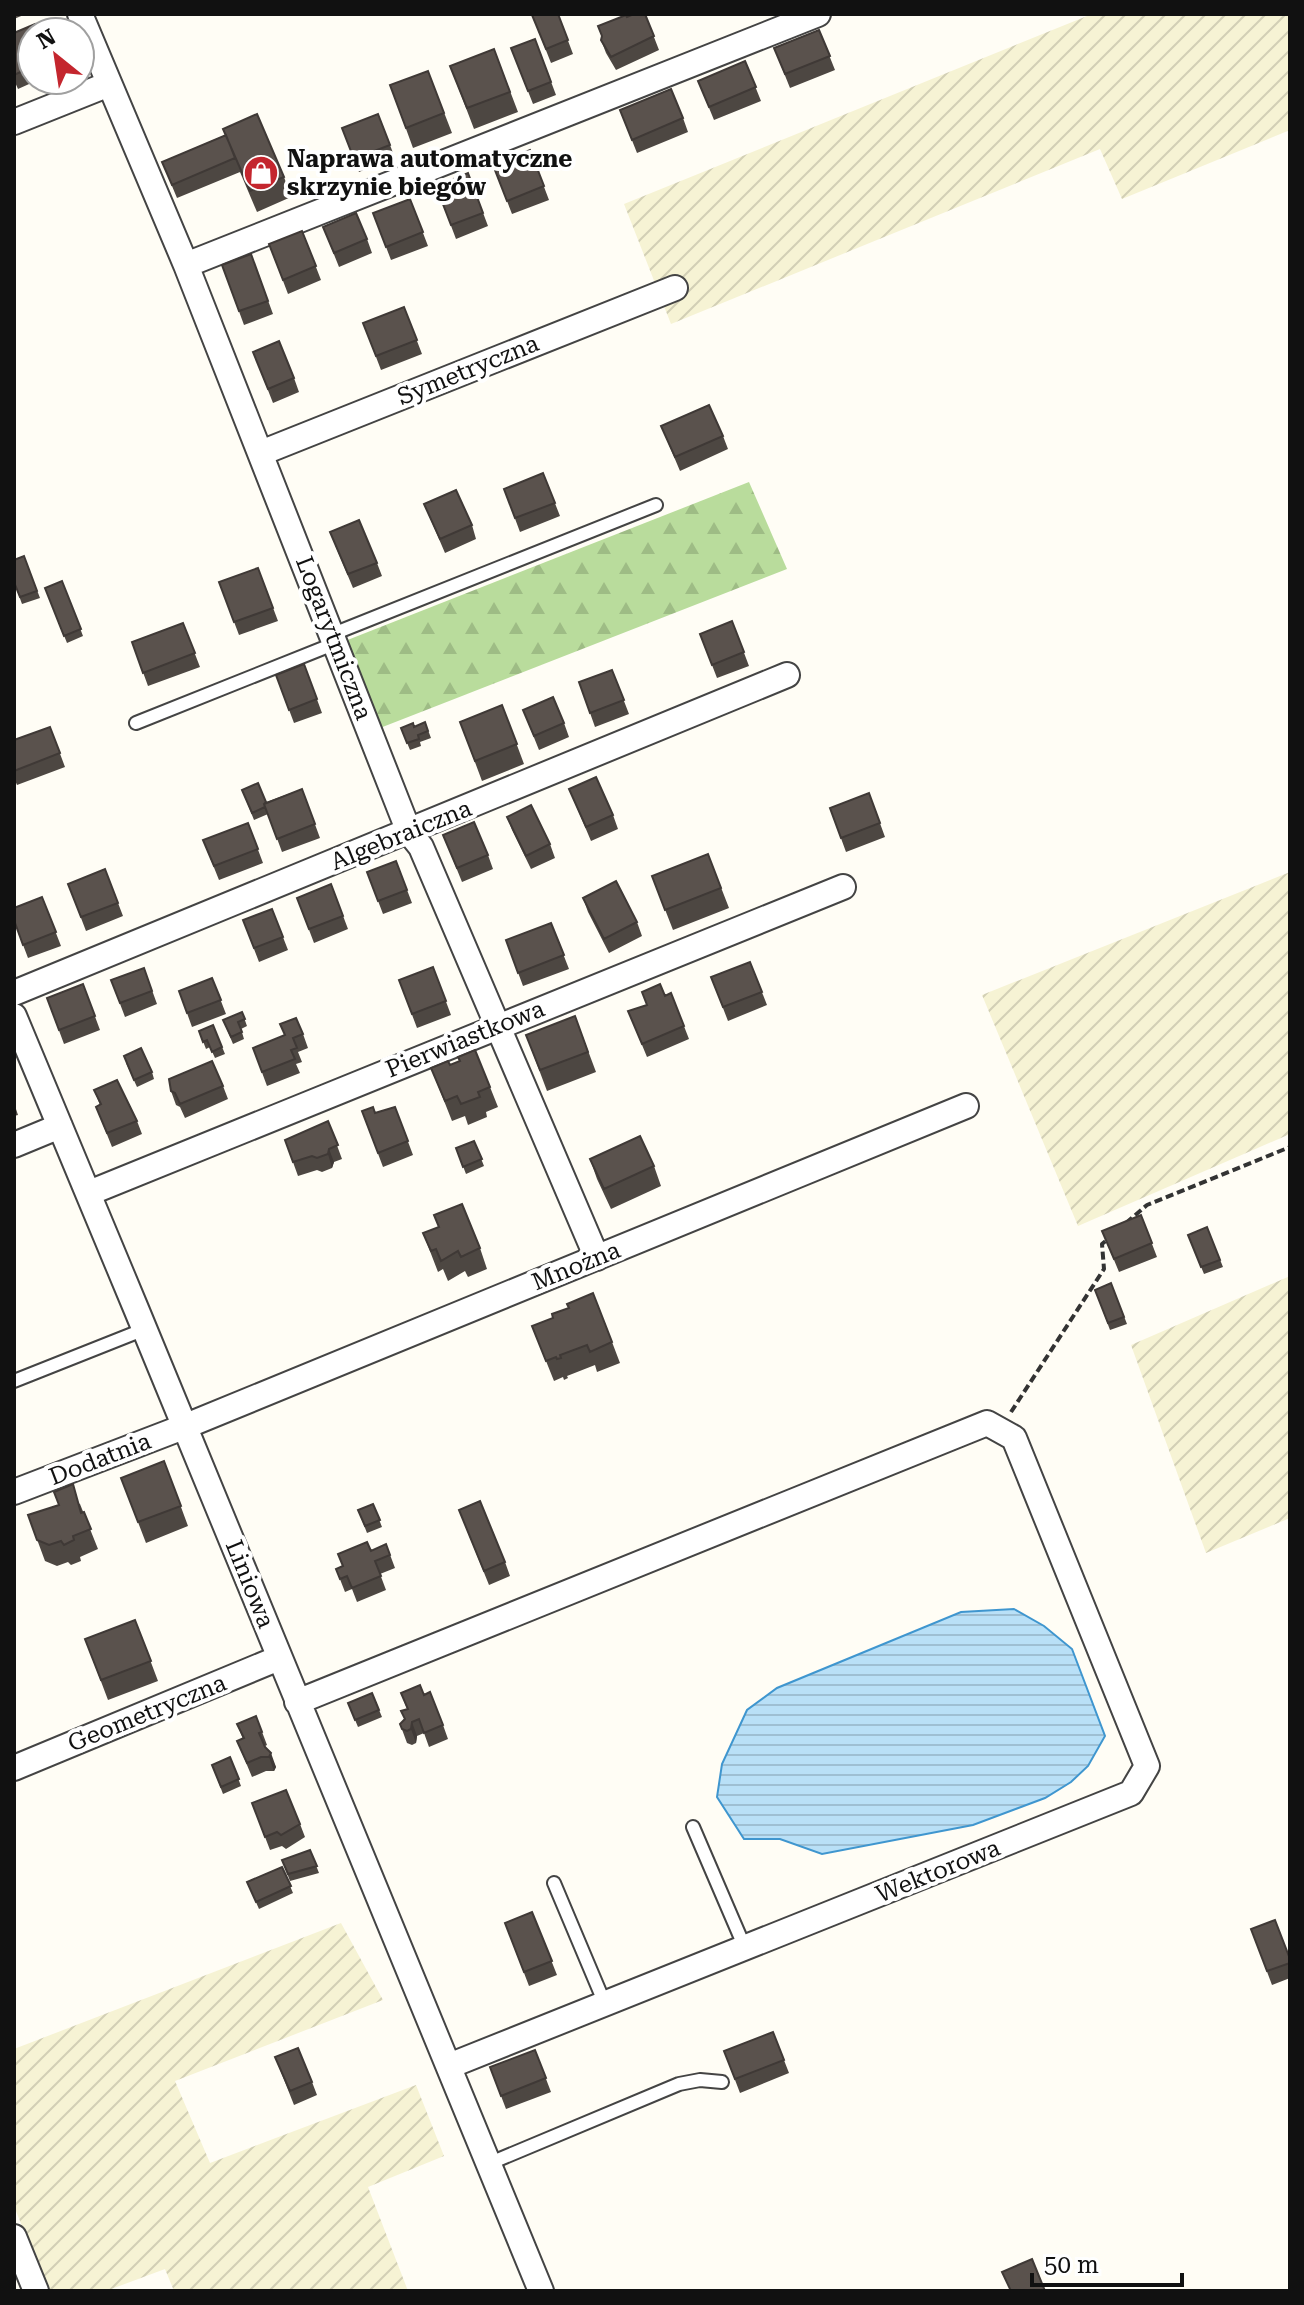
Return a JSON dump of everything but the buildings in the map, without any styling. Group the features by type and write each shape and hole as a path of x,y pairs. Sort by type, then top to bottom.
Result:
{"street":[{"name":"Logarytmiczna","path":"80,14 186,265 409,832 421,847 597,1258"},
{"path":"186,265 818,14"},
{"path":"14,122 109,84"},
{"name":"Symetryczna","path":"261,453 675,288"},
{"name":"Algebraiczna","path":"14,993 787,675"},
{"name":"Pierwiastkowa","path":"89,1193 843,887"},
{"name":"Liniowa","path":"14,1016 541,2291"},
{"name":"Mnożna","path":"186,1426 966,1106"},
{"path":"14,1145 60,1126"},
{"path":"297,1702 987,1423 999,1430"},
{"name":"Dodatnia","path":"14,1492 186,1426"},
{"name":"Wektorowa","path":"449,2066 1131,1793 1147,1766 1014,1438 999,1430"},
{"name":"Geometryczna","path":"14,1768 279,1658"},
{"path":"14,2237 36,2291"}],"lane":[{"path":"136,723 656,505"},
{"path":"14,1381 145,1329"},
{"path":"693,1827 745,1948"},
{"path":"554,1883 605,2004"},
{"path":"486,2159 679,2084 700,2080 722,2082"}],"path":[{"path":"1124,1224 1147,1205 1290,1147"},
{"path":"999,1430 1104,1269 1102,1244 1113,1234"}],"shaded area":[{"path":"1092,14 1290,14 1290,130 1122,199 1100,149 671,324 624,204"},
{"path":"1290,872 1290,1134 1078,1226 982,995"},
{"path":"1290,1276 1290,1518 1206,1553 1131,1345"},
{"path":"341,1923 383,2000 175,2081 210,2163 416,2085 444,2156 368,2187 408,2291 174,2291 165,2269 106,2291 48,2291 14,2206 14,2049"}],"green space":[{"path":"749,482 787,569 380,728 345,641"}],"water":[{"path":"1014,1609 1044,1626 1072,1649 1105,1736 1088,1766 1071,1782 1045,1798 973,1825 822,1854 780,1839 744,1839 717,1797 722,1764 747,1710 777,1688 961,1612"}],"place":[{"name":"Naprawa automatyczne skrzynie biegów","path":"261,173"}]}
